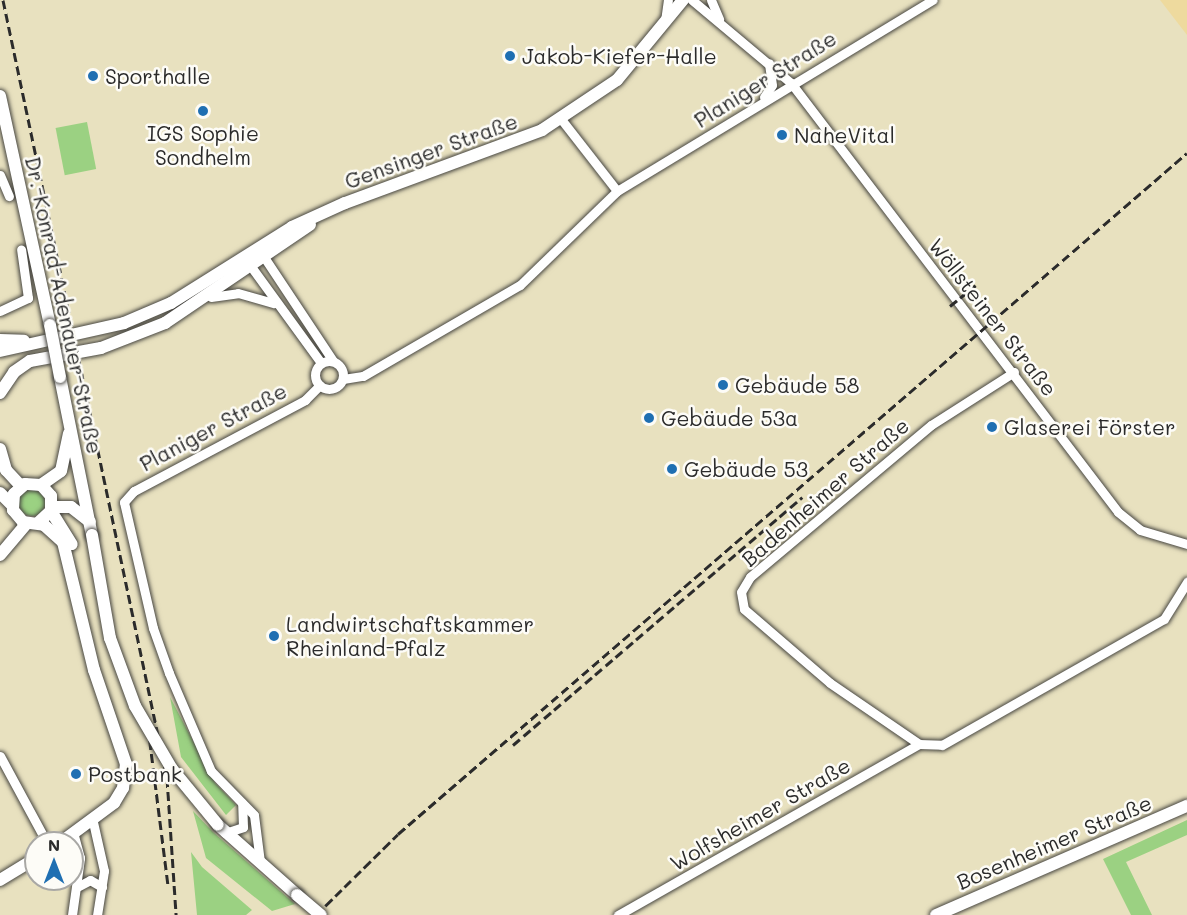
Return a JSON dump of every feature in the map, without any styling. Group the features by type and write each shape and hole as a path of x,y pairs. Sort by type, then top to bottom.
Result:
{"street":[{"path":"664,26 668,0"},
{"name":"Gensinger Straße","path":"0,393 14,372 30,361 134,337 211,297 252,269 262,254 321,215 394,183 504,148 561,119 617,80 664,26 683,0"},
{"name":"Wöllsteiner Straße","path":"692,0 791,83 1014,372 1118,512 1140,530 1187,544"},
{"path":"711,0 721,24"},
{"name":"Planiger Straße","path":"242,803 211,771 169,673 150,617 124,502 134,491 305,400 320,385 333,388 343,379 363,376 520,285 617,191 791,83 933,0"},
{"path":"753,108 772,85 769,63"},
{"name":"Dr.-Konrad-Adenauer-Straße","path":"0,96 90,522 110,638 135,706 172,769 221,829 260,865 321,915"},
{"path":"561,119 617,191"},
{"path":"0,175 9,196"},
{"path":"0,311 28,298 21,249"},
{"path":"262,254 343,379"},
{"name":"Gensinger Straße","path":"0,351 106,330 171,303 245,257 262,254"},
{"path":"245,257 274,303 321,363"},
{"path":"211,297 238,293 274,303"},
{"path":"0,340 55,341"},
{"path":"321,363 333,361"},
{"path":"320,385 315,374 321,363"},
{"name":"Badenheimer Straße","path":"919,744 830,683 765,628 744,609 741,592 750,577 931,425 1014,372"},
{"path":"0,449 6,470 21,486 41,485 63,467 70,424"},
{"path":"41,485 72,546 75,584"},
{"path":"12,505 21,486"},
{"path":"0,493 33,523 63,542 94,670 126,764 120,795 93,822 80,831"},
{"path":"0,555 33,523 52,509 71,507 90,522"},
{"path":"919,744 942,745 1155,624 1176,605 1187,582"},
{"name":"Wolfsheimer Straße","path":"618,915 919,744"},
{"path":"0,756 41,831"},
{"path":"221,829 243,827 242,803"},
{"path":"242,803 254,815 260,865"},
{"name":"Bosenheimer Straße","path":"936,915 1187,806"},
{"path":"93,822 103,857 98,915"},
{"path":"0,880 24,865"},
{"path":"84,883 90,880 102,887"},
{"path":"72,915 76,891"}],"green space":[{"path":"87,122 96,169 65,175 56,128"},
{"path":"32,490 41,494 45,503 41,512 32,516 23,512 19,503 23,494"},
{"path":"170,697 215,783 236,805 226,815 181,757"},
{"path":"193,811 213,832 295,904 272,911 206,858"},
{"path":"1187,820 1187,835 1126,862 1152,915 1131,915 1103,859"},
{"path":"191,852 202,867 252,910 246,915 197,915"}],"sand":[{"path":"1160,0 1187,0 1187,35"}],"railway":[{"path":"3,0 167,778 176,915"},
{"path":"316,915 398,834 1187,153"},
{"path":"950,306 976,285"},
{"path":"513,745 802,497"},
{"path":"148,727 168,885"}],"place":[{"name":"Jakob-Kiefer-Halle","path":"510,56"},
{"name":"Sporthalle","path":"93,76"},
{"name":"IGS Sophie Sondhelm","path":"203,111"},
{"name":"NaheVital","path":"782,135"},
{"name":"Gebäude 58","path":"723,385"},
{"name":"Gebäude 53a","path":"649,418"},
{"name":"Glaserei Förster","path":"992,427"},
{"name":"Gebäude 53","path":"672,469"},
{"name":"Landwirtschaftskammer Rheinland-Pfalz","path":"274,636"},
{"name":"Postbank","path":"76,774"}]}
